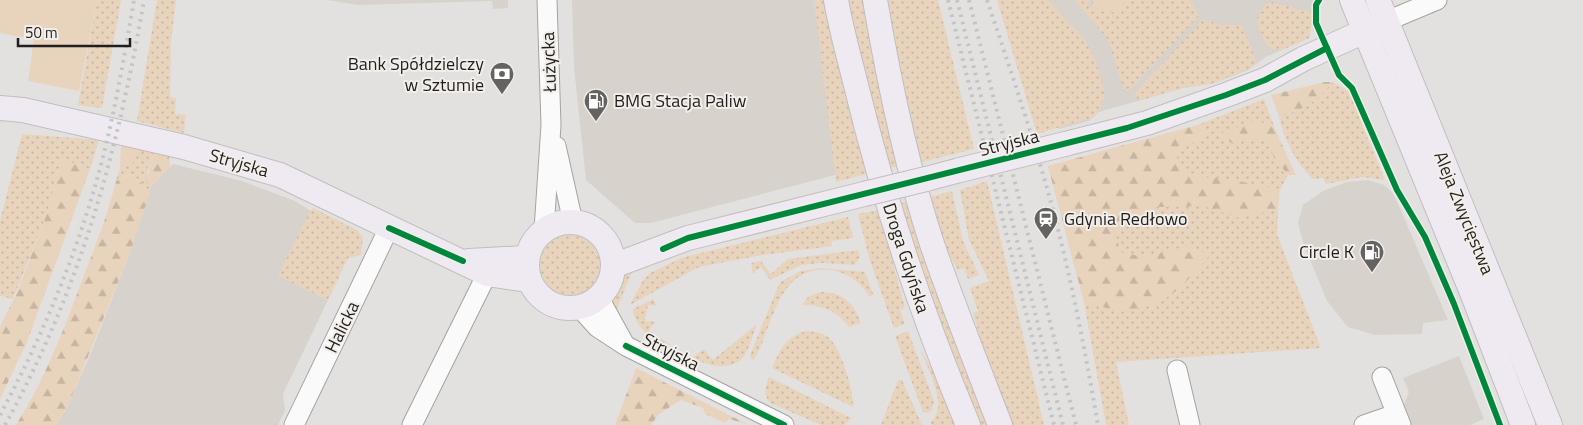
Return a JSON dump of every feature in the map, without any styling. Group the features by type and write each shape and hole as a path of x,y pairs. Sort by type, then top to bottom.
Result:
{"main road":[{"name":"Droga Gdyńska","path":"836,0 868,134 897,234 926,319 968,425"},
{"name":"Droga Gdyńska","path":"874,0 889,81 927,226 966,339 1000,425"},
{"name":"Aleja Zwycięstwa","path":"1352,0 1473,295 1523,425"},
{"name":"Aleja Zwycięstwa","path":"1383,11 1550,425"},
{"name":"Stryjska","path":"611,255 688,238 926,179 1147,122 1265,80 1290,66 1364,32 1383,11"},
{"name":"Stryjska","path":"0,108 23,110 167,143 255,167 310,188 487,274 527,269"},
{"path":"573,222 593,229 611,255 609,283 590,303 564,309 549,304 536,294 527,269 533,242 544,230 558,223 573,222"},
{"name":"Stryjska","path":"463,261 527,269"}],"street":[{"name":"Łużycka","path":"544,230 551,125 547,0"},
{"name":"Stryjska","path":"1383,11 1437,0"},
{"name":"Łużycka","path":"551,125 573,222"},
{"name":"Halicka","path":"294,425 389,228"},
{"path":"412,425 487,274"},
{"name":"Stryjska","path":"590,303 597,328 626,346 784,425"},
{"path":"1177,370 1190,425"},
{"path":"1364,425 1398,419 1382,377"}],"shaded area":[{"path":"327,0 508,0 508,8 493,9 492,1 358,5"},
{"path":"572,0 814,0 839,174 651,223 635,223 586,180 574,67"},
{"path":"1013,0 1316,0 1309,38 1266,57 1248,70 1215,83 1183,88 1099,112 1089,121 1059,129"},
{"path":"173,164 242,181 295,201 311,211 279,276 328,300 283,394 285,410 278,425 56,425 68,406 90,355 131,250 150,187"},
{"name":"Circle K","path":"1368,180 1384,185 1396,199 1448,320 1423,323 1422,334 1375,335 1348,327 1327,301 1304,245 1298,223 1303,205 1323,191 1347,182"},
{"path":"1459,356 1484,419 1470,425 1410,425 1403,407 1409,392 1403,378"}],"green space":[{"path":"0,0 97,0 79,91 28,81 34,39 0,33"},
{"path":"97,0 121,0 102,108 78,105"},
{"path":"157,0 176,0 171,41 170,97 176,98 175,114 186,115 184,133 137,121"},
{"path":"814,0 826,0 866,174 836,182"},
{"path":"846,0 864,0 899,166 888,168"},
{"path":"883,0 938,0 974,149 918,163"},
{"path":"997,0 1048,0 1086,41 1096,61 1106,98 1101,100 1101,108 1094,117 1037,134"},
{"path":"1075,0 1090,0 1088,6 1091,7 1093,0 1190,0 1199,16 1128,92 1123,87 1108,40"},
{"path":"1094,0 1124,0 1120,14 1092,7"},
{"path":"1271,2 1314,13 1309,38 1283,49 1271,49 1263,38 1257,19 1265,5"},
{"path":"1203,19 1221,25 1242,25 1256,60 1254,66 1215,83 1183,88 1142,100 1138,99 1135,95 1137,91"},
{"path":"1331,82 1348,90 1385,180 1362,177 1326,184 1323,178 1313,179 1307,173 1292,150 1279,117 1294,112 1315,100 1327,89"},
{"path":"1331,82 1327,89 1315,100 1294,112 1279,117 1271,95"},
{"path":"1264,99 1275,129 1265,123 1242,141 1266,138 1274,158 1288,175 1280,190 1260,186 1269,211 1278,209 1277,234 1321,348 1116,362 1129,425 1106,425 1084,302 1048,166 1144,156 1204,129 1197,125"},
{"path":"1252,122 1265,123 1275,129 1296,175 1288,175 1274,158 1266,138 1231,143 1221,133"},
{"path":"1197,125 1204,129 1205,138 1176,150 1179,168 1201,177 1229,179 1280,190 1278,209 1239,218 1203,206 1157,207 1116,233 1120,252 1144,257 1188,246 1210,255 1177,290 1151,305 1140,308 1118,309 1084,302 1048,166"},
{"path":"22,134 99,140 90,169 62,159 46,216 13,299 0,296 0,221"},
{"path":"121,145 134,148 136,155 133,163 120,168"},
{"path":"134,148 157,153 148,162 147,183 150,187 150,192 132,174 116,181 120,168 130,164 136,155"},
{"path":"157,153 169,156 170,167 150,187 146,176 149,172 148,162"},
{"path":"62,159 90,169 27,342 0,399 0,326 16,295 46,216"},
{"path":"132,174 150,192 131,250 68,406 56,425 16,425 45,371 62,333 101,229 116,181"},
{"path":"987,181 1044,425 1011,425 990,373 973,313 978,311 970,288 989,281 969,240 960,190"},
{"path":"952,191 963,241 979,275 968,279 964,268 958,270 941,240 929,197"},
{"path":"910,201 991,425 977,425 898,204"},
{"path":"313,208 357,230 363,237 361,255 348,258 328,300 278,276"},
{"path":"879,210 905,308 900,310 905,324 894,328 869,258 858,214"},
{"path":"848,217 853,238 831,241 832,246 762,255 699,267 630,305 643,280 650,273 681,258"},
{"path":"564,235 576,235 592,243 598,253 600,265 598,277 592,287 576,295 564,295 548,287 540,271 540,259 548,243"},
{"path":"858,250 860,257 855,265 822,263 801,265 770,280 761,267 753,273 751,263 761,261 771,274 788,259"},
{"path":"631,266 632,272 615,313 612,300 615,288"},
{"path":"820,268 865,272 873,294 870,297 848,275 836,271 812,271 798,278 787,288 779,302 753,361 750,355 780,282 801,271"},
{"path":"820,292 841,296 855,309 861,323 849,327 839,316 822,307 802,305 808,297"},
{"path":"653,299 657,306 648,305 645,321 655,322 649,330 674,348 648,334 638,324 635,317 633,309"},
{"path":"757,324 745,355 734,364 727,366 712,365 693,357 704,349 713,360"},
{"path":"806,331 823,334 835,346 852,392 853,407 772,368 784,345 793,337"},
{"path":"908,331 934,401 932,410 929,413 923,412 896,339 896,336"},
{"path":"921,351 940,381 957,425 932,425 930,423 936,416 938,398 936,388"},
{"path":"636,368 749,425 729,419 725,423 705,414 703,408 681,400 659,414 651,425 615,425"},
{"path":"769,377 851,418 845,425 821,425 770,403 766,397 765,390"},
{"path":"898,380 902,380 922,425 881,425"}],"railway":[{"path":"0,415 46,321 72,257 94,191 108,137 134,0"},
{"path":"5,425 55,323 93,218 122,111 144,0"},
{"path":"948,0 1054,425"},
{"path":"957,0 1063,425"},
{"path":"969,0 1076,425"},
{"path":"987,0 1026,117 1055,217 1076,306 1098,425"}],"cycle path":[{"path":"1319,0 1316,5 1316,23 1339,75 1352,88 1397,190 1425,237 1454,304 1500,425"},
{"path":"663,249 688,238 1127,128 1265,80 1327,48"},
{"path":"389,228 463,261"},
{"path":"626,346 784,425"}],"place":[{"name":"Bank Spółdzielczy w Sztumie","path":"502,95"},
{"name":"BMG Stacja Paliw","path":"596,122"},
{"name":"Gdynia Redłowo","path":"1046,240"},
{"name":"Circle K","path":"1372,273"}]}
